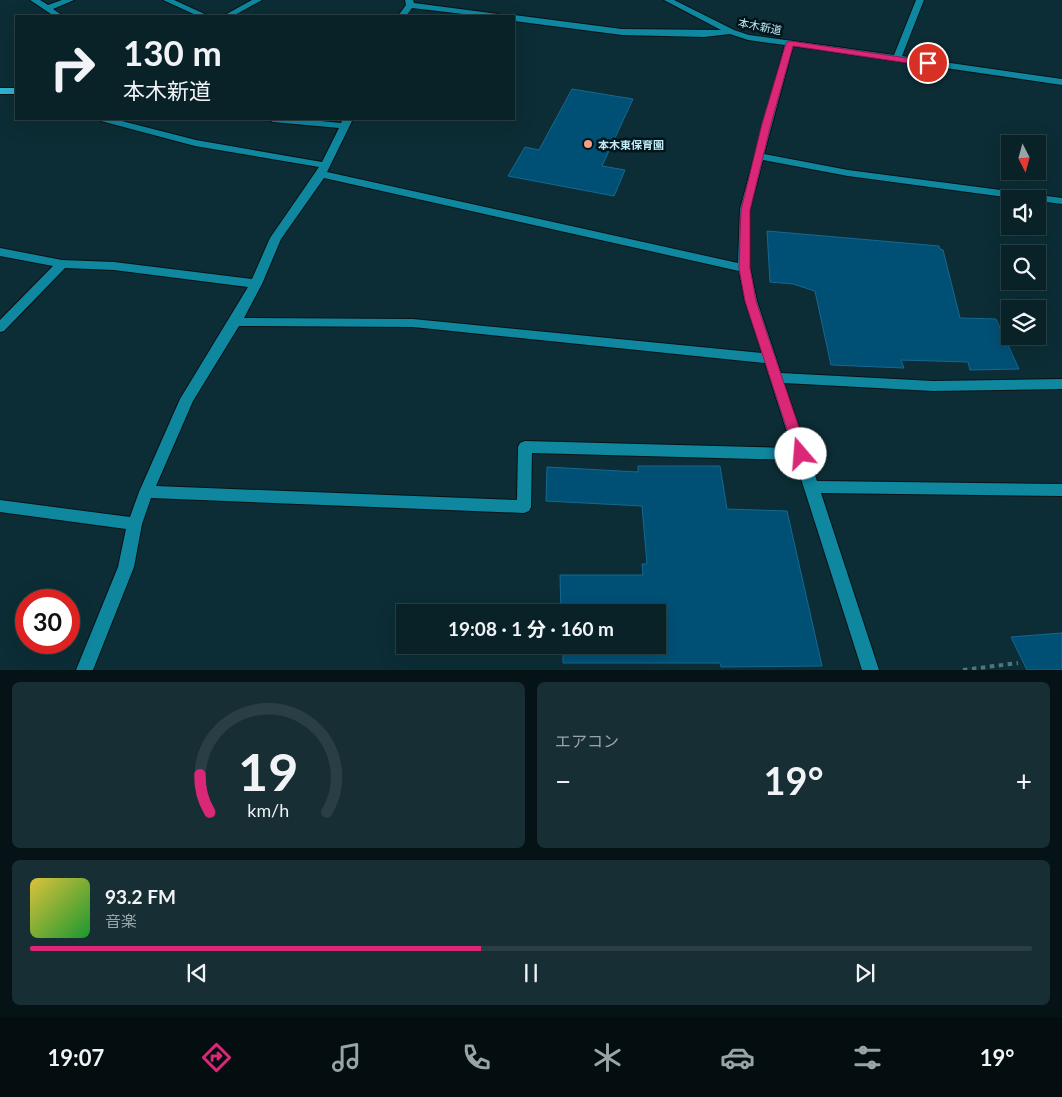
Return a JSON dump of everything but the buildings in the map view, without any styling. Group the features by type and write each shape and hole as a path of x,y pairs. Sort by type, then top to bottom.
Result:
{"main road":[{"path":"0,91 15,91"}],"street":[{"path":"34,0 58,15"},
{"path":"47,8 70,0"},
{"path":"167,0 203,15"},
{"path":"229,15 258,0"},
{"name":"本木新道","path":"668,0 731,32 748,37 1062,82"},
{"path":"896,59 920,0"},
{"path":"403,15 409,3 491,15"},
{"path":"515,18 622,32 704,34 731,32"},
{"path":"790,43 766,124 746,210 744,268 751,301 871,670"},
{"path":"108,120 195,143 322,170 744,268"},
{"path":"84,670 126,567 135,524 146,492 187,399 235,322 256,284 276,238 322,170 347,123 292,120"},
{"path":"760,156 848,173 1062,201"},
{"path":"0,252 62,264 114,266 256,284"},
{"path":"0,328 62,264"},
{"path":"235,322 413,323 770,360"},
{"path":"776,378 933,386 1062,384"},
{"path":"146,492 524,507 525,447 801,454"},
{"path":"811,487 1062,490"},
{"path":"0,506 135,524"}],"path":[{"path":"963,670 1018,663"}],"place":[{"name":"本木東保育園","path":"588,144"}],"route":[{"path":"801,454 751,301 744,268 746,210 766,124 790,43 928,63"}]}
